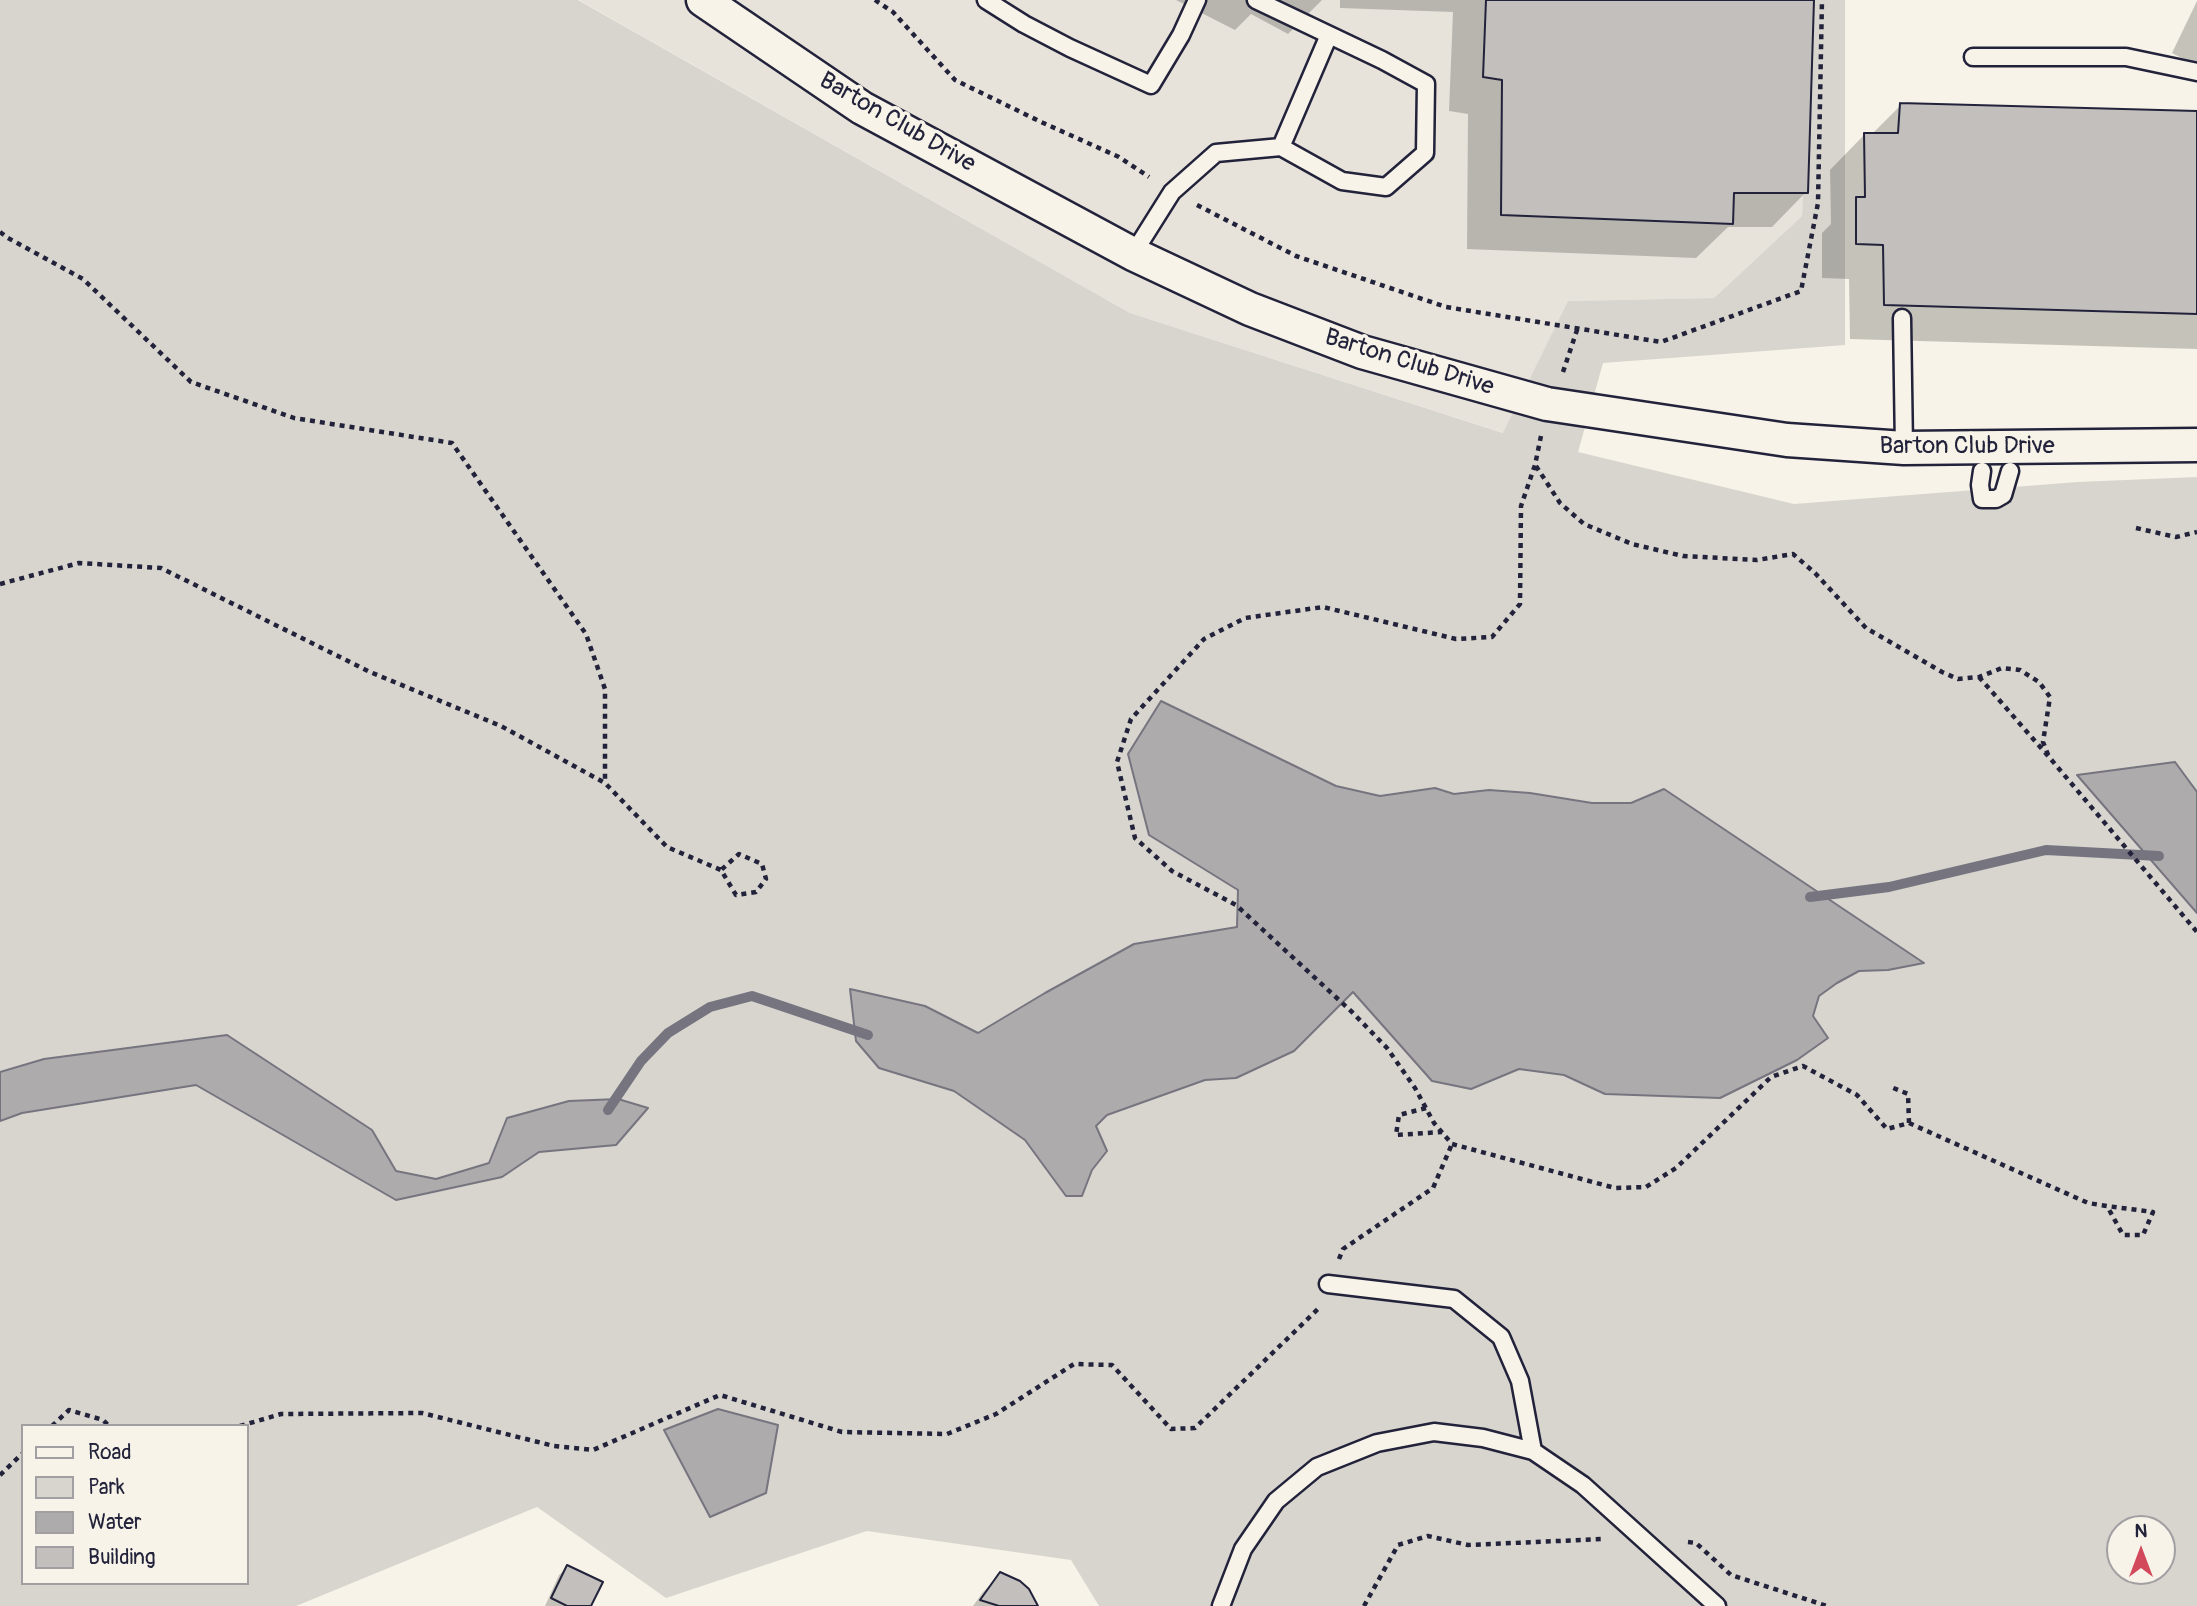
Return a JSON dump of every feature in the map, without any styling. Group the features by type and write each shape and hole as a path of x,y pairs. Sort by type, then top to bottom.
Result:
{"street":[{"name":"Barton Club Drive","path":"703,0 862,108 1133,254 1250,309 1362,352 1547,404 1787,440 1904,448 2197,445"}],"lane":[{"path":"986,0 1070,48 1151,85 1181,35 1197,0"},
{"path":"1133,254 1172,192 1216,153 1281,147 1342,181 1386,187 1425,153 1426,84 1256,0"},
{"path":"1281,147 1329,35"},
{"path":"1973,57 2126,57 2197,72"},
{"path":"1902,318 1904,448"},
{"path":"1982,471 1982,499 1996,499 2003,495 2010,471"},
{"path":"1328,1284 1454,1299 1501,1337 1520,1381 1533,1451"},
{"path":"1221,1606 1243,1549 1276,1501 1317,1467 1377,1443 1434,1432 1483,1438 1533,1451 1583,1485 1717,1606"}],"path":[{"path":"875,0 893,12 955,80 1119,157 1151,178"},
{"path":"1191,202 1296,256 1446,307 1661,342 1801,291 1818,203 1822,0"},
{"path":"0,232 8,239 83,279 191,382 294,418 452,443 586,634 605,688 605,783"},
{"path":"1560,380 1577,330"},
{"path":"1543,429 1535,465 1521,506 1520,604 1492,637 1456,639 1324,607 1245,618 1204,639 1131,719 1117,762 1135,838 1172,871 1236,905 1352,1012 1387,1048 1452,1144 1615,1188 1646,1187 1676,1168 1771,1077 1803,1066 1857,1095 1887,1129 1909,1123 2088,1203 2153,1212 2143,1235 2123,1235 2107,1206"},
{"path":"1535,465 1560,503 1584,523 1632,544 1683,555 1757,561 1793,554 1815,573 1866,628 1905,652 1958,679 1979,677 2001,668 2020,670 2039,682 2050,697 2043,742 2049,757"},
{"path":"2136,528 2176,537 2197,532"},
{"path":"0,584 79,563 161,568 370,672 501,726 605,783 667,847 721,870 736,895 755,892 766,879 762,864 740,854 721,870"},
{"path":"1979,677 2197,932"},
{"path":"1891,1087 1908,1094 1909,1123"},
{"path":"1426,1108 1399,1115 1396,1135 1442,1132"},
{"path":"247,1424 281,1414 422,1413 554,1446 593,1450 720,1395 842,1432 947,1434 996,1414 1074,1364 1112,1365 1171,1429 1195,1428 1319,1308 1343,1249 1433,1188 1452,1144"},
{"path":"54,1424 69,1410 103,1420 107,1424"},
{"path":"0,1475 21,1455"},
{"path":"1364,1606 1398,1545 1428,1536 1468,1545 1615,1539"},
{"path":"1685,1541 1696,1543 1731,1575 1827,1606"}],"shaded area":[{"path":"579,0 1811,0 1802,216 1714,298 1568,301 1504,433 1130,313"}],"green space":[{"path":"0,0 578,0 1130,313 1503,433 1568,301 1714,298 1802,216 1811,0 1845,0 1845,345 1603,363 1578,452 1794,504 2078,482 2197,477 2197,1606 1099,1606 1071,1560 867,1531 666,1598 537,1507 296,1606 0,1606"}],"water":[{"path":"1161,701 1336,786 1380,796 1435,788 1454,794 1489,790 1530,793 1592,803 1631,803 1664,789 1924,963 1888,970 1859,971 1837,983 1819,996 1813,1016 1828,1038 1797,1060 1720,1098 1605,1094 1564,1075 1519,1069 1471,1089 1432,1081 1353,992 1294,1051 1236,1078 1205,1080 1107,1115 1096,1126 1107,1151 1092,1170 1082,1196 1066,1196 1025,1140 954,1091 879,1068 856,1041 850,989 925,1006 978,1033 1134,944 1237,927 1238,890 1149,835 1128,754"},
{"path":"2175,762 2197,792 2197,913 2077,775"},
{"path":"227,1035 372,1130 396,1171 436,1179 489,1163 507,1118 569,1101 618,1099 648,1108 616,1145 539,1152 502,1177 396,1200 196,1085 22,1113 0,1121 0,1072 44,1059"},
{"path":"718,1409 778,1425 766,1493 710,1517 664,1430"}],"building":[{"path":"1486,0 1814,0 1808,193 1734,193 1733,224 1501,215 1502,80 1483,77"},
{"path":"1900,103 2197,111 2197,314 1884,305 1883,245 1856,244 1856,197 1865,197 1864,133 1898,133"},
{"path":"567,1565 603,1582 591,1606 567,1606 551,1598"},
{"path":"1000,1572 1020,1581 1029,1589 1038,1606 999,1606 980,1600"}],"waterway":[{"path":"1810,897 1889,887 2046,850 2159,856"},
{"path":"608,1110 641,1061 668,1033 710,1007 752,996 868,1035"}]}
